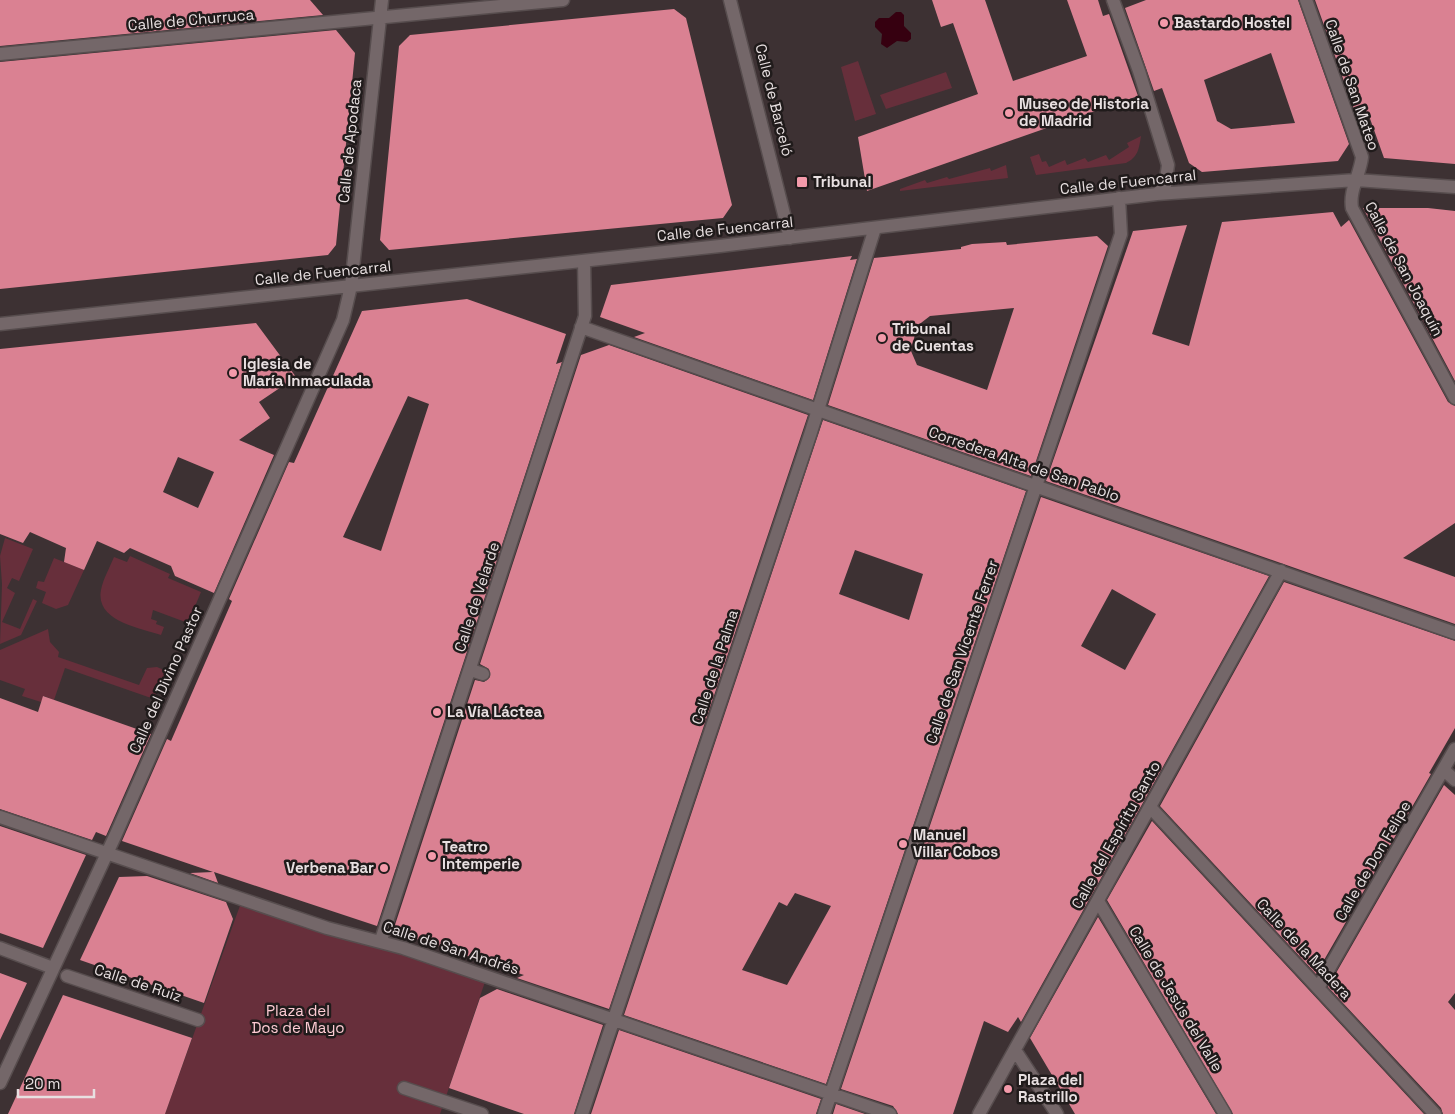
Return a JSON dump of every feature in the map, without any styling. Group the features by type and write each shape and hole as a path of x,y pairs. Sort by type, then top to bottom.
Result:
{"street":[{"name":"Calle de Apodaca","path":"351,286 382,0"},
{"name":"Calle de Churruca","path":"0,54 563,0"},
{"name":"Calle de Barceló","path":"730,0 790,238"},
{"path":"1113,0 1139,70 1168,165 1164,186 1157,194"},
{"name":"Calle de San Mateo","path":"1306,0 1362,157 1361,168 1356,180"},
{"name":"Calle de Fuencarral","path":"0,324 790,238 1157,194 1356,180 1455,187"},
{"name":"Calle de San Joaquín","path":"1356,180 1350,201 1352,208 1455,398"},
{"name":"Calle de San Vicente Ferrer","path":"824,1114 1035,484 1121,234 1119,198"},
{"name":"Calle de la Palma","path":"582,1114 817,409 875,228"},
{"name":"Calle de Velarde","path":"381,940 477,672 585,316 584,261"},
{"name":"Calle del Divino Pastor","path":"0,1084 106,854 343,320 351,286"},
{"name":"Corredera Alta de San Pablo","path":"581,327 1035,484 1455,633"},
{"name":"Calle del Espíritu Santo","path":"979,1114 1281,571"},
{"name":"Calle de Don Felipe","path":"1318,988 1455,749"},
{"path":"1444,770 1455,780"},
{"name":"Calle de la Madera","path":"1150,807 1435,1114"},
{"name":"Calle de San Andrés","path":"0,817 328,928 381,940 831,1092 890,1114"},
{"name":"Calle de Jesús del Valle","path":"1098,901 1225,1114"},
{"path":"0,948 53,968"},
{"name":"Calle de Ruiz","path":"67,976 198,1020"},
{"path":"1015,1050 1057,1114"},
{"path":"404,1088 482,1114"}],"green space":[{"path":"858,61 876,114 855,121 841,67"},
{"path":"946,72 952,88 886,109 880,95"},
{"path":"1141,136 1137,152 1126,163 1036,175 1030,157 1039,154 1042,162 1046,161 1049,167 1065,160 1067,165 1085,158 1088,162 1106,155 1109,160 1129,147 1127,143"},
{"path":"1006,165 1008,178 900,191 900,189 925,180 927,183 947,177 949,179 990,168 991,171"},
{"path":"5,538 33,549 19,581 12,578 7,588 15,593 2,622 20,629 33,599 37,601 21,635 0,644 2,584 0,556"},
{"path":"130,556 170,574 168,578 201,592 188,623 153,610 151,619 157,621 156,624 164,627 161,635 121,622 105,609 101,601 101,590 114,557 127,562"},
{"path":"54,558 84,570 68,605 56,609 42,603 46,592 36,588 38,581 44,582"},
{"path":"48,629 50,642 59,652 58,657 139,685 147,668 157,667 166,671 154,699 65,668 54,700 44,696 41,702 22,696 25,689 0,680 0,650"},
{"name":"Plaza del Dos de Mayo","path":"242,900 487,976 440,1114 165,1114"}],"shaded area":[{"path":"896,12 901,12 904,15 904,26 911,33 911,39 907,42 897,41 887,48 881,44 882,34 875,27 875,22 879,18 889,18"}],"building":[{"path":"0,0 310,0 323,15 0,46"},
{"path":"932,0 985,0 1013,81 1087,56 1067,0 1098,0 1103,16 1109,14 1138,96 867,191 858,137 978,94 953,23 941,27"},
{"path":"1146,0 1298,0 1349,144 1338,161 1202,172 1189,163 1162,88 1154,91 1125,8","holes":["1271,53 1295,123 1231,129 1217,121 1204,80"]},
{"path":"1315,0 1455,0 1455,164 1384,158 1368,113 1360,126"},
{"path":"674,9 686,18 732,205 723,218 389,250 380,240 399,46 410,35"},
{"path":"336,30 355,53 336,245 328,255 0,289 0,62"},
{"path":"1363,208 1428,208 1455,211 1455,381"},
{"path":"1333,212 1341,227 1349,220 1448,402 1455,406 1455,523 1403,558 1455,577 1455,624 1046,481 1133,231 1187,225 1152,334 1189,346 1222,222"},
{"name":"Tribunal de Cuentas","path":"1097,236 1108,246 1031,476 828,405 874,258 961,249 961,247 972,244 1006,242 1007,245","holes":["1014,308 987,390 917,365 911,351 917,326 930,316"]},
{"path":"852,256 850,260 857,259 813,400 634,337 645,333 600,317 611,285"},
{"path":"467,299 566,334 556,364 562,362 377,926 214,872 218,883 190,873 213,872 122,841 167,739 171,741 232,601 229,599 289,462 294,463 362,311","holes":["408,396 429,404 381,551 343,537"]},
{"path":"256,323 296,377 259,402 270,418 239,440 274,455 214,593 175,576 171,566 130,548 124,553 97,541 84,570 64,562 66,548 30,532 23,543 0,534 0,349","holes":["178,457 214,472 198,508 163,492"]},
{"path":"609,345 808,415 609,1009 517,978 524,975 393,931 475,680 484,682 490,677 489,669 480,664 581,355"},
{"path":"823,420 1026,491 826,1084 624,1015","holes":["855,550 923,574 909,620 839,594","795,893 831,906 787,985 742,970 779,902 787,906"]},
{"path":"1041,497 1269,576 1021,1022 1018,1017 1008,1032 984,1021 953,1114 898,1114 893,1106 841,1089","holes":["1112,589 1156,614 1125,670 1081,646"]},
{"path":"1284,582 1455,641 1455,728 1429,773 1431,774 1316,974 1160,806"},
{"path":"43,696 151,734 106,836 96,832 92,840 0,809 0,698 38,712"},
{"path":"1444,785 1455,795 1455,993 1448,1002 1455,1010 1455,1114 1443,1114 1441,1108 1328,987"},
{"path":"1152,821 1424,1114 1233,1114 1107,900"},
{"path":"0,826 86,855 43,948 0,933"},
{"path":"147,876 226,902 233,919 204,1003 80,960 119,877"},
{"path":"1098,917 1216,1114 1075,1114 1030,1038"},
{"path":"0,973 27,983 0,1040"},
{"path":"497,989 603,1025 574,1114 524,1114 449,1088 480,998"},
{"path":"63,995 192,1038 165,1114 8,1114"},
{"path":"619,1030 821,1099 816,1114 591,1114"},
{"path":"836,1104 865,1114 833,1114"}],"place":[{"name":"Bastardo Hostel","path":"1164,23"},
{"name":"Museo de Historia de Madrid","path":"1009,113"},
{"name":"Tribunal","path":"802,182"},
{"name":"Tribunal de Cuentas","path":"882,338"},
{"name":"Iglesia de María Inmaculada","path":"233,373"},
{"name":"La Vía Láctea","path":"437,712"},
{"name":"Manuel Villar Cobos","path":"903,844"},
{"name":"Teatro Intemperie","path":"432,856"},
{"name":"Verbena Bar","path":"384,868"},
{"name":"Plaza del Rastrillo","path":"1008,1089"}]}
